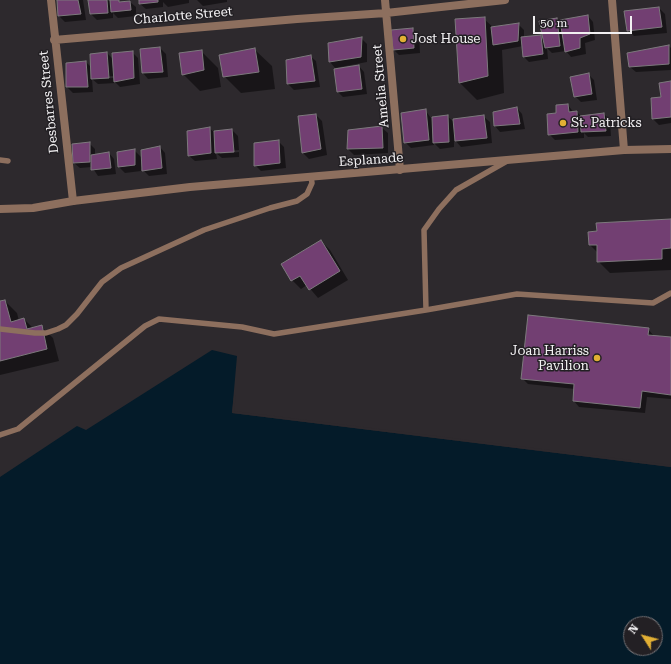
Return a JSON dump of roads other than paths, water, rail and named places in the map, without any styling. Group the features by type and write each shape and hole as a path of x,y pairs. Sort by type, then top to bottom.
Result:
{"street":[{"name":"Desbarres Street","path":"51,0 54,40 73,201"},
{"name":"Amelia Street","path":"385,0 400,170"},
{"name":"Charlotte Street","path":"54,40 289,19 386,13 505,0"},
{"path":"612,0 624,150"},
{"name":"Esplanade","path":"0,209 33,208 73,201 190,187 400,170 511,159 624,150 671,148"}],"lane":[{"path":"426,310 424,230 439,209 456,190 511,159"},
{"path":"0,160 8,161"},
{"path":"0,329 35,333 46,333 58,329 77,314 102,282 121,268 204,230 270,208 297,201 307,194 312,183 311,177"},
{"path":"0,435 18,429 145,326 159,319 242,327 274,334 517,294 653,303 671,293"}],"water":[{"path":"212,350 237,356 232,413 671,467 671,664 0,664 0,477 77,426 86,430"}],"place":[{"name":"Jost House","path":"403,39"},
{"name":"St. Patricks","path":"563,123"},
{"name":"Joan Harriss Pavilion","path":"597,358"}]}
